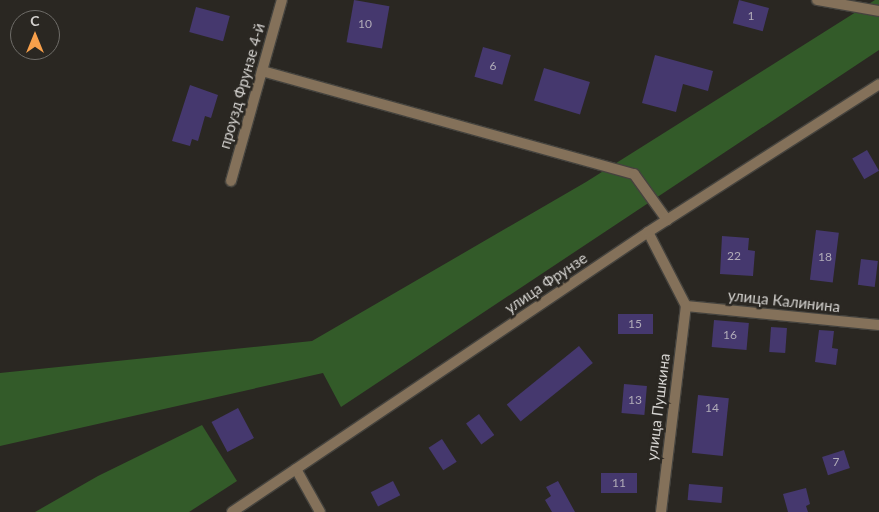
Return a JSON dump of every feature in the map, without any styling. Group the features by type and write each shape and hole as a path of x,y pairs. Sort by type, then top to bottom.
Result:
{"street":[{"name":"проузд Фрунзе 4-й","path":"231,181 282,0"},
{"path":"817,0 879,11"},
{"path":"262,71 634,174 666,220"},
{"name":"улица Фрунзе","path":"232,512 666,220 879,84"},
{"path":"648,232 686,306"},
{"name":"улица Калинина","path":"686,306 879,325"},
{"name":"улица Пушкина","path":"661,512 686,306"},
{"path":"296,470 320,512"}],"green space":[{"path":"875,0 879,0 879,50 341,407 323,373 0,446 0,373 312,341 586,182"},
{"path":"202,425 237,481 189,512 35,512 98,476"}],"building":[{"path":"354,0 389,6 382,49 347,42"},
{"path":"739,0 769,8 763,31 733,23"},
{"path":"196,7 230,16 223,41 189,32"},
{"path":"483,47 511,55 502,85 474,77"},
{"path":"655,55 713,71 708,91 683,84 676,112 642,103"},
{"path":"544,68 590,82 580,115 534,101"},
{"path":"190,85 218,95 211,118 205,116 198,141 192,139 190,146 172,141"},
{"path":"867,150 879,171 864,179 852,158"},
{"path":"816,230 839,233 833,282 810,280"},
{"path":"722,236 749,238 748,250 755,251 753,276 720,274"},
{"path":"861,259 878,261 875,287 858,285"},
{"path":"618,314 653,314 653,334 618,334"},
{"path":"714,320 749,323 747,350 712,347"},
{"path":"771,327 787,328 785,353 769,352"},
{"path":"819,330 834,331 832,348 838,349 836,365 815,362"},
{"path":"579,346 593,363 521,422 507,405"},
{"path":"624,384 647,386 644,415 621,413"},
{"path":"698,395 729,398 723,456 692,453"},
{"path":"238,408 254,438 227,452 212,422"},
{"path":"479,414 494,435 481,444 466,423"},
{"path":"442,439 457,462 443,470 429,448"},
{"path":"844,450 850,468 828,475 822,457"},
{"path":"601,473 637,473 637,493 601,493"},
{"path":"393,481 400,495 378,507 371,492"},
{"path":"558,481 575,512 552,512 545,500 551,496 546,487"},
{"path":"689,484 723,487 721,503 688,500"},
{"path":"806,488 810,504 806,506 808,512 788,512 783,494"}]}
